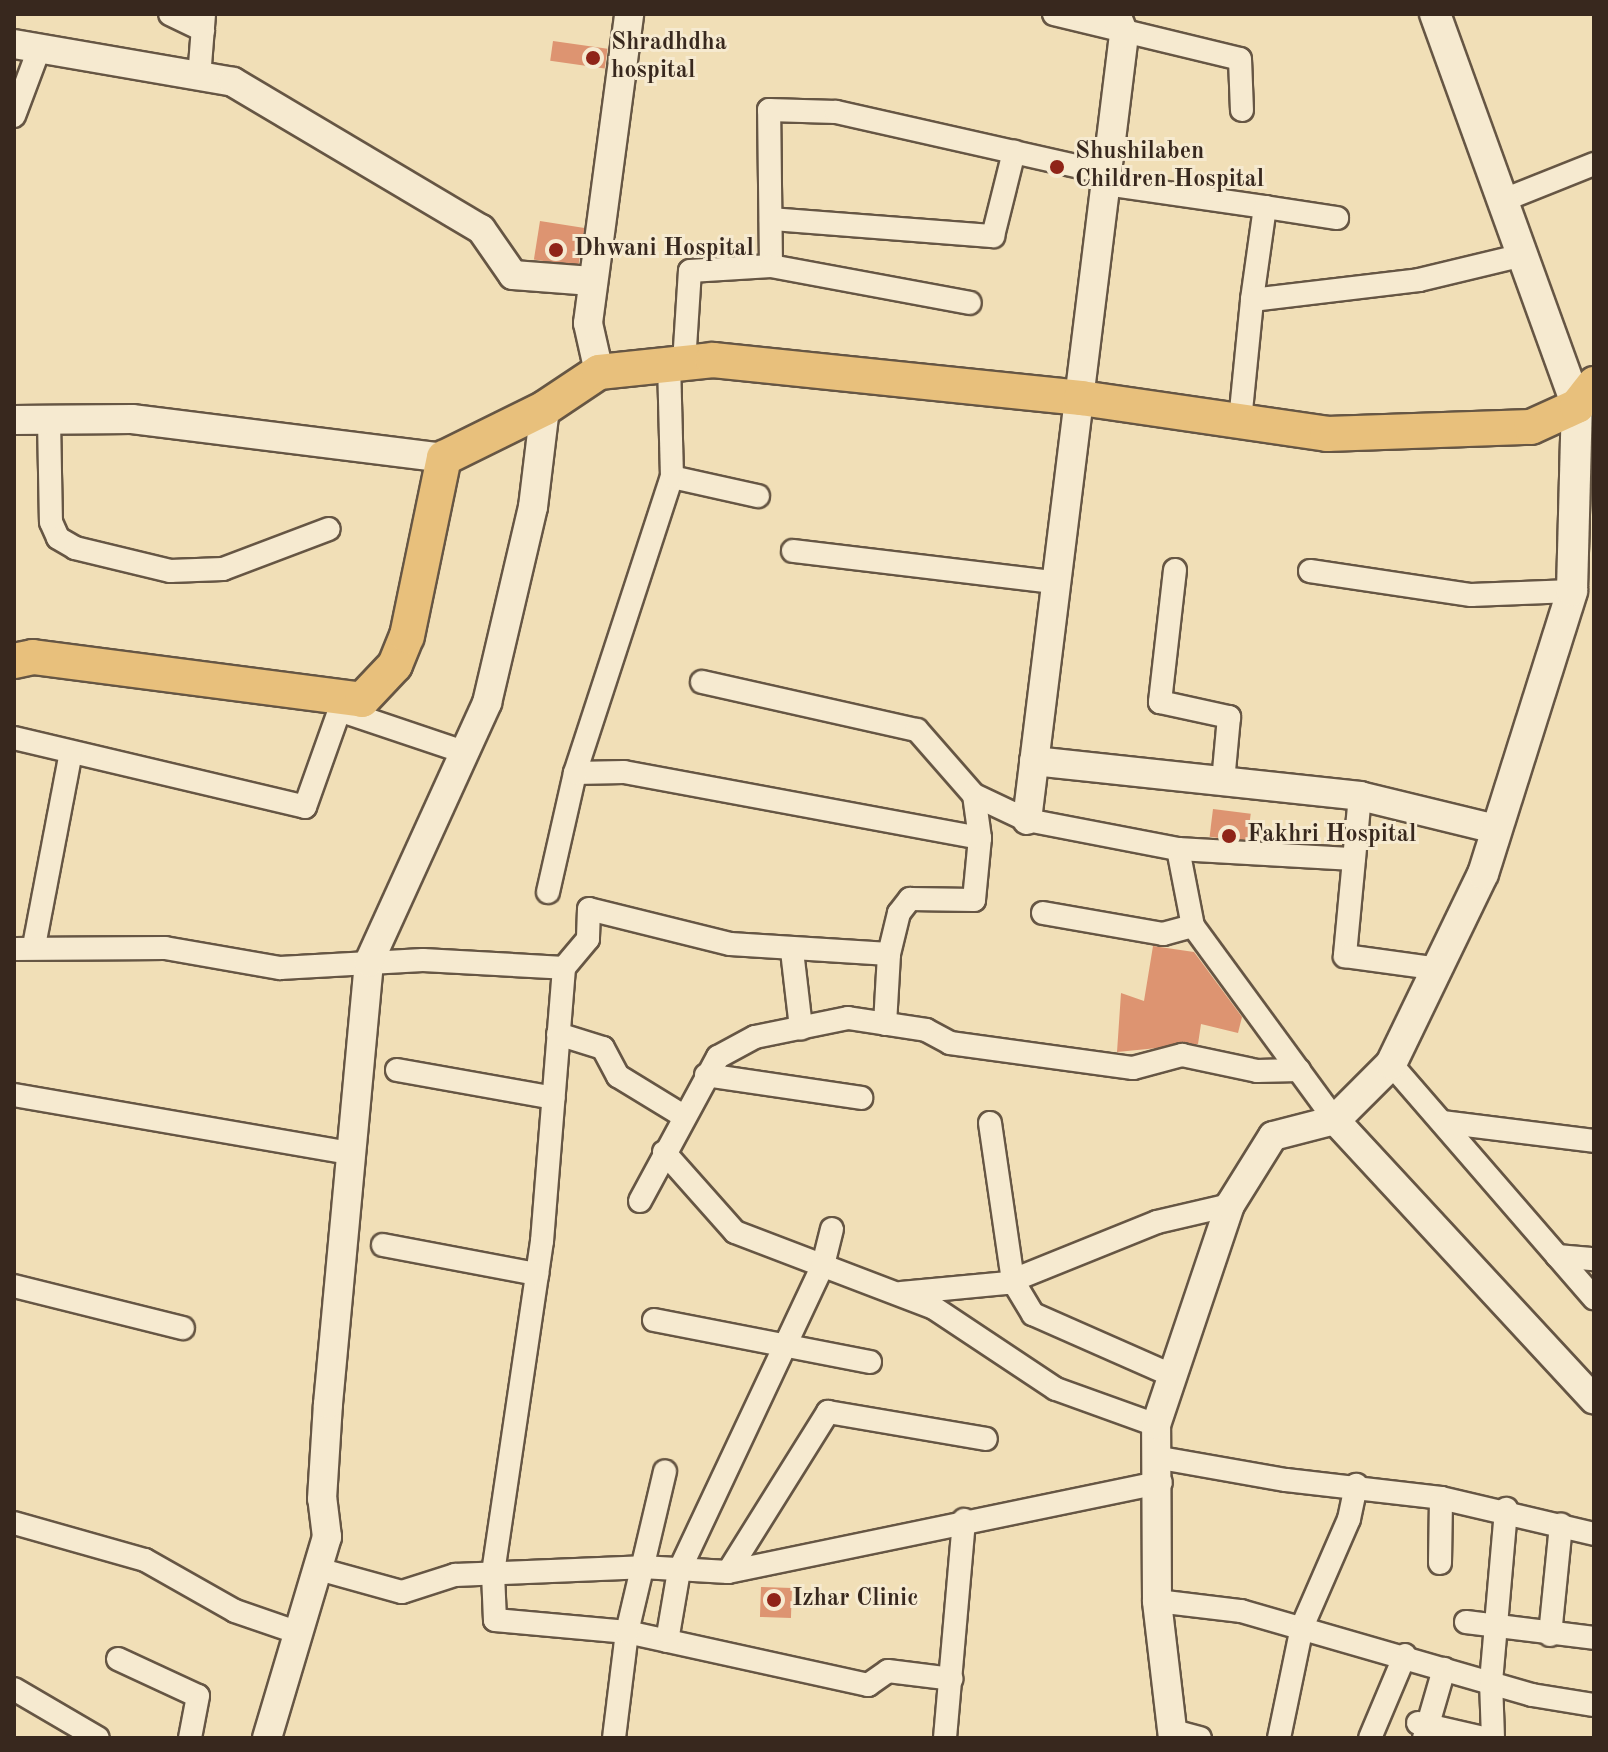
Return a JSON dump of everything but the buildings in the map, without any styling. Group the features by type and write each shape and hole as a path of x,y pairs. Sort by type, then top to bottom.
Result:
{"main road":[{"path":"1335,1120 1391,1064 1433,968 1483,874 1583,552 1585,395 1523,255 1435,14"},
{"path":"14,661 33,657 341,705 362,700 395,665 444,458 545,408 599,372 713,360 1081,398 1327,434 1531,427 1585,395"}],"street":[{"path":"170,14 203,22 199,78"},
{"path":"599,372 588,323 629,14"},
{"path":"1054,14 1120,24 1240,59 1242,110"},
{"path":"1027,820 1053,582 1081,398 1120,24"},
{"path":"14,116 26,46 233,82 481,229 513,275 592,281"},
{"path":"771,266 769,110 836,112 1014,152 1106,179 1337,218"},
{"path":"771,219 993,236 1014,152"},
{"path":"1504,200 1594,164"},
{"path":"1240,421 1265,207"},
{"path":"1252,300 1419,280 1523,255"},
{"path":"548,892 575,773 672,477 676,364 690,271 771,266 970,303"},
{"path":"267,1738 322,1570 327,1420 369,962 487,703 533,507 545,408"},
{"path":"14,420 132,419 444,458"},
{"path":"49,420 51,522 58,538 75,548 170,571 223,569 329,529"},
{"path":"672,477 758,496"},
{"path":"793,551 1053,582"},
{"path":"1175,570 1160,702 1229,717 1223,782"},
{"path":"1310,571 1471,595 1572,591"},
{"path":"702,682 917,730 974,795 1027,820 1178,849 1354,859"},
{"path":"14,738 305,807 341,705 464,752"},
{"path":"71,752 24,948 165,948 280,968 369,962 564,968"},
{"path":"1034,761 1360,796 1495,829"},
{"path":"575,773 624,772 980,838"},
{"path":"885,1024 889,954 899,913 910,899 974,900 980,838 974,795"},
{"path":"1360,796 1345,956 1433,968"},
{"path":"1178,849 1193,926 1335,1120 1594,1400"},
{"path":"889,954 792,951 730,944 589,909 588,939 564,968 537,1274 493,1573 495,1620 627,1632 868,1685 888,1671 952,1679"},
{"path":"1043,913 1163,934 1193,926"},
{"path":"792,951 801,1028"},
{"path":"640,1201 682,1115 718,1057 755,1037 848,1018 926,1030 950,1043 1133,1068 1182,1055 1257,1071 1299,1070"},
{"path":"558,1034 603,1048 618,1076 682,1115"},
{"path":"1391,1064 1594,1298"},
{"path":"397,1070 554,1098"},
{"path":"706,1075 861,1098"},
{"path":"14,1095 351,1153"},
{"path":"1182,1736 1157,1601 1156,1425 1169,1374 1230,1205 1273,1136 1335,1120"},
{"path":"1442,1122 1594,1141"},
{"path":"990,1123 1013,1281 1033,1314 1169,1374"},
{"path":"664,1152 735,1232 934,1308 1056,1389 1156,1425"},
{"path":"897,1294 1013,1281 1157,1222 1230,1205"},
{"path":"667,1641 679,1571 823,1265 832,1229"},
{"path":"383,1245 537,1274"},
{"path":"1557,1256 1594,1259"},
{"path":"14,1286 183,1328"},
{"path":"654,1320 786,1343 870,1362"},
{"path":"728,1572 828,1412 986,1439"},
{"path":"322,1570 402,1592 455,1575 642,1567 728,1572 964,1520 1158,1469 1356,1485 1506,1509 1594,1534"},
{"path":"614,1738 627,1632 665,1471"},
{"path":"1279,1738 1302,1627 1356,1485"},
{"path":"1440,1563 1441,1498"},
{"path":"1493,1738 1491,1682 1506,1509"},
{"path":"945,1738 964,1520"},
{"path":"14,1523 145,1560 235,1611 299,1633"},
{"path":"1550,1635 1561,1525"},
{"path":"1157,1601 1241,1611 1405,1655 1491,1682 1594,1705"},
{"path":"1466,1622 1550,1635 1594,1638"},
{"path":"1370,1738 1405,1655"},
{"path":"118,1659 198,1696 190,1738"},
{"path":"1444,1669 1424,1728 1483,1738"},
{"path":"14,1689 98,1738"}],"place":[{"name":"Shradhdha hospital","path":"593,58"},
{"name":"Shushilaben Children Hospital","path":"1057,167"},
{"name":"Dhwani Hospital","path":"556,250"},
{"name":"Fakhri Hospital","path":"1229,836"},
{"name":"Izhar Clinic","path":"774,1600"}]}
